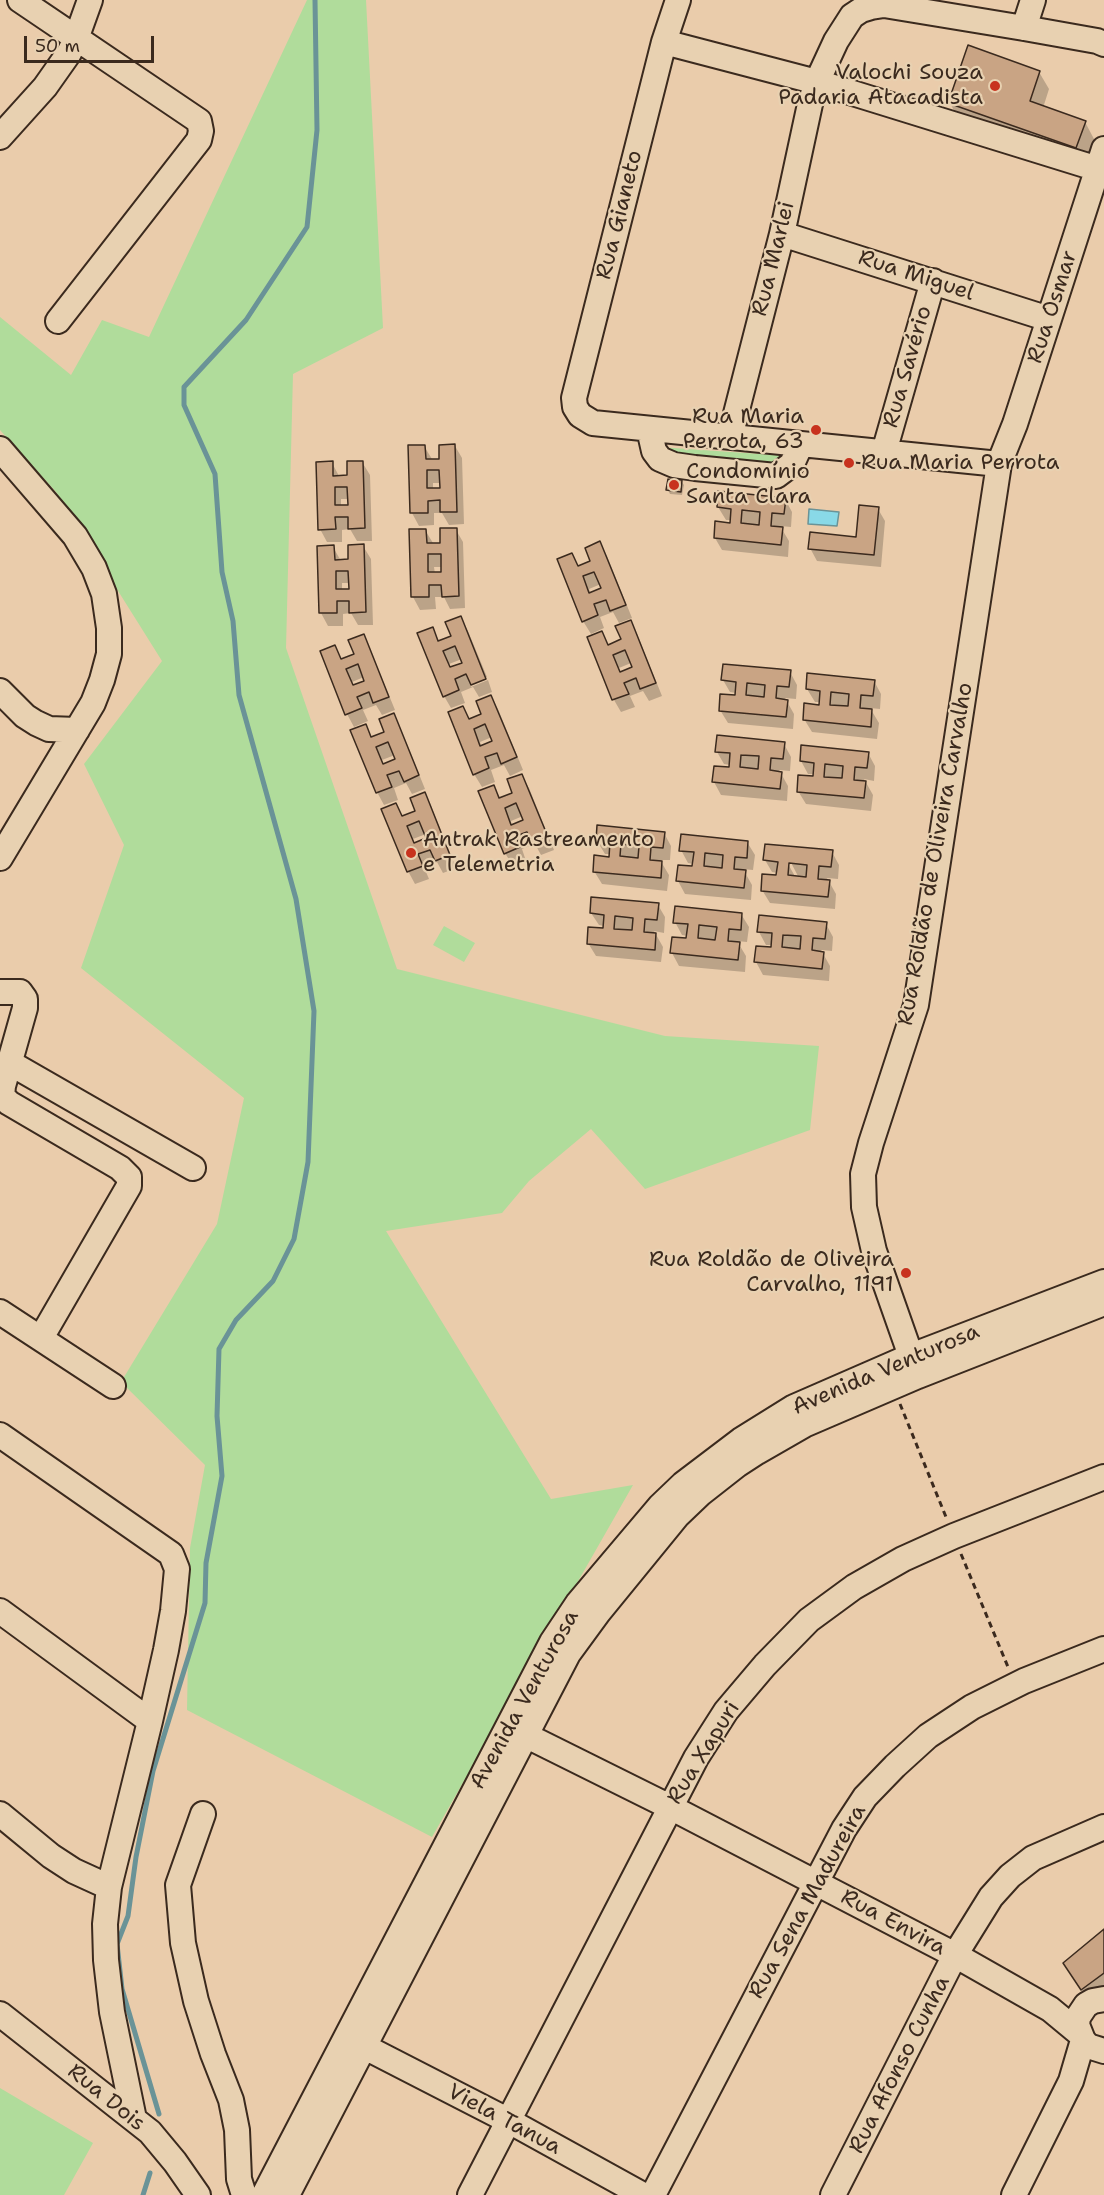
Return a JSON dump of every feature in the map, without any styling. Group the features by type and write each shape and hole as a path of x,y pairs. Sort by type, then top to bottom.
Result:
{"street":[{"path":"20,0 199,121 201,131 199,140 58,321"},
{"path":"0,137 45,87 69,53 90,0"},
{"name":"Rua Gianeto","path":"649,429 593,423 580,415 573,398 664,42 678,0"},
{"path":"1024,28 1033,0"},
{"name":"Rua Marlei","path":"730,437 782,234 803,132 817,82 844,26 861,10 884,5 1104,44"},
{"path":"664,42 1101,159"},
{"name":"Rua Osmar","path":"999,464 1015,424 1101,159"},
{"name":"Rua Miguel","path":"782,234 1049,319"},
{"name":"Rua Savério","path":"884,452 933,281"},
{"path":"801,444 792,464 776,476 674,465 660,459 654,451 649,429 884,452 999,464"},
{"path":"0,449 75,537 94,568 104,594 109,628 109,654 93,703 0,858"},
{"name":"Rua Roldão de Oliveira Carvalho","path":"915,1366 874,1251 864,1207 863,1174 916,1005 999,464"},
{"path":"0,691 25,716 36,723 49,729 77,730"},
{"path":"0,992 20,992 25,1008 2,1096 9,1103 120,1168 129,1177 129,1186 41,1338"},
{"path":"10,1063 193,1168"},
{"name":"Avenida Venturosa","path":"264,2195 517,1731 582,1634 659,1536 700,1494 747,1458 780,1438 915,1366 1104,1282"},
{"name":"Avenida Venturosa","path":"915,1366 1104,1303"},
{"path":"0,1312 113,1386"},
{"path":"0,1435 171,1554 177,1569 175,1601 150,1721 109,1887 105,1924 105,1959 112,2012 134,2119"},
{"name":"Rua Xapuri","path":"471,2195 696,1758 726,1712 765,1665 809,1620 854,1587 903,1559 1104,1476"},
{"path":"0,1611 150,1721"},
{"name":"Rua Sena Madureira","path":"653,2195 844,1829 866,1797 928,1736 972,1707 1024,1681 1104,1649"},
{"name":"Avenida Venturosa","path":"287,2195 363,2046 517,1731"},
{"name":"Rua Envira","path":"517,1731 670,1807 956,1955 1050,2009 1092,2013"},
{"path":"0,1814 51,1856 74,1871 109,1887"},
{"path":"203,1814 178,1885 183,1943 196,2001 231,2100 237,2130 239,2179 244,2195"},
{"name":"Rua Afonso Cunha","path":"833,2195 956,1955 991,1897 1010,1876 1033,1858 1104,1827"},
{"path":"1092,2013 1088,2046 1104,2051"},
{"path":"1014,2195 1071,2081 1092,2013"},
{"name":"Rua Dois","path":"0,2014 134,2119 163,2146 198,2195"},
{"name":"Viela Tanua","path":"363,2046 509,2121 643,2195"},
{"path":"1071,2081 1104,2051"}],"green space":[{"path":"307,0 366,0 383,328 293,374 286,648 397,969 665,1036 819,1046 810,1130 645,1189 591,1129 529,1181 502,1213 386,1231 551,1499 633,1485 432,1837 187,1710 190,1548 205,1465 121,1382 217,1224 244,1098 81,968 124,845 84,764 162,661 56,492 0,430 0,317 71,375 102,320 149,337"},
{"path":"659,447 789,456 780,466 672,461"},
{"path":"444,926 475,943 464,962 433,945"},
{"path":"0,2088 93,2143 64,2195 0,2195"}],"water":[{"path":"809,509 839,512 837,526 808,524"}],"building":[{"name":"Valochi Souza Padaria Atacadista","path":"968,45 1040,71 1030,101 1086,121 1076,148 948,103"},
{"path":"455,444 457,512 440,512 440,500 428,501 428,513 410,513 408,445 425,445 426,459 439,459 439,445","holes":["427,470 439,470 440,488 427,488"]},
{"path":"333,461 333,476 347,475 347,461 363,461 365,528 348,529 348,517 335,517 336,529 318,530 316,462","holes":["335,487 347,487 348,505 335,505"]},
{"name":"Condomínio Santa Clara","path":"668,479 682,480 681,492 666,490"},
{"path":"718,491 786,498 784,514 772,513 771,526 783,527 781,545 714,538 715,521 730,523 731,509 717,507","holes":["742,510 760,512 759,525 741,523"]},
{"path":"859,505 879,507 874,555 808,549 810,532 856,537"},
{"path":"440,528 457,528 459,596 442,597 441,585 429,585 429,597 411,597 409,529 426,529 427,543 440,543","holes":["428,554 441,554 441,572 428,572"]},
{"path":"600,541 626,605 610,611 606,600 594,604 598,615 582,622 557,559 572,553 578,566 590,561 585,548","holes":["594,572 601,588 589,593 583,576"]},
{"path":"364,544 366,612 349,613 349,601 337,601 337,613 319,613 317,546 334,545 335,560 348,559 348,545","holes":["336,571 348,571 349,589 336,589"]},
{"path":"461,616 486,679 471,685 466,674 455,679 459,690 443,697 417,633 433,627 438,641 451,636 445,622","holes":["455,646 462,663 450,667 443,651"]},
{"path":"631,620 656,683 640,689 636,678 624,683 629,694 612,700 587,637 602,631 608,645 621,639 615,626","holes":["625,650 632,667 620,672 613,655"]},
{"path":"364,634 389,697 373,703 369,692 357,697 362,708 345,715 320,651 335,645 341,659 354,654 348,640","holes":["358,664 364,681 353,685 346,669"]},
{"path":"723,664 791,670 789,687 777,686 776,698 788,700 786,717 719,711 720,694 735,695 736,682 721,680","holes":["747,683 765,685 764,697 746,695"]},
{"path":"807,673 875,680 873,696 861,695 860,708 872,709 871,727 803,720 804,703 819,705 820,691 806,689","holes":["831,692 849,694 848,706 830,705"]},
{"path":"491,695 517,757 501,764 497,753 485,757 489,768 473,775 448,712 463,706 469,719 481,714 476,701","holes":["485,724 492,741 480,746 474,729"]},
{"path":"394,713 419,775 404,782 399,771 387,775 392,787 376,793 350,730 366,724 371,737 384,732 379,719","holes":["388,742 395,759 383,764 376,747"]},
{"path":"717,735 785,742 783,759 771,758 770,770 782,772 780,789 712,782 714,766 729,767 730,753 715,752","holes":["741,755 759,756 758,769 740,767"]},
{"path":"801,745 869,752 867,768 855,767 854,780 866,781 864,798 797,792 798,775 813,776 814,763 800,761","holes":["825,764 843,766 842,778 824,777"]},
{"path":"522,774 548,837 532,843 527,832 516,836 520,847 504,854 478,791 494,785 499,798 512,793 507,779","holes":["516,803 523,820 511,825 505,808"]},
{"path":"425,792 450,855 435,861 430,850 418,854 423,866 407,872 381,809 396,803 402,816 415,811 410,798","holes":["419,821 426,838 414,843 407,826"]},
{"path":"597,825 665,832 663,848 651,847 650,860 662,861 661,878 593,872 594,855 609,857 610,842 596,841","holes":["621,844 639,846 638,858 620,856"]},
{"path":"681,834 748,841 747,858 735,857 734,869 746,870 744,888 676,881 678,865 692,866 694,852 679,851","holes":["705,853 723,855 722,868 704,866"]},
{"path":"765,844 833,850 831,867 819,866 818,879 830,880 828,897 761,891 762,874 776,875 778,862 763,860","holes":["789,863 807,865 806,877 788,875"]},
{"path":"591,897 659,903 657,920 645,919 644,932 656,933 655,950 587,944 588,927 603,928 604,915 590,913","holes":["615,916 633,918 632,930 614,929"]},
{"path":"675,906 742,913 741,930 729,929 728,941 740,942 738,960 670,953 672,937 686,938 688,924 673,923","holes":["699,925 717,927 715,940 698,938"]},
{"path":"759,915 827,922 825,939 813,938 812,950 824,952 822,969 754,962 756,946 771,947 772,933 757,932","holes":["783,935 801,936 800,949 782,947"]},
{"path":"1104,1929 1104,1973 1081,1990 1063,1963"}],"waterway":[{"path":"159,2114 122,1989 117,1944 128,1916 136,1857 153,1771 205,1603 206,1563 222,1476 217,1416 219,1349 236,1320 273,1281 294,1239 308,1162 314,1011 296,899 239,695 233,621 222,572 215,474 184,405 184,387 246,320 307,227 317,130 315,0"},
{"path":"143,2195 150,2173"}],"place":[{"name":"Valochi Souza Padaria Atacadista","path":"995,86"},
{"name":"Rua Maria Perrota, 63","path":"816,430"},
{"name":"Rua Maria Perrota","path":"849,463"},
{"name":"Condomínio Santa Clara","path":"674,485"},
{"name":"Antrak Rastreamento e Telemetria","path":"411,853"},
{"name":"Rua Roldão de Oliveira Carvalho, 1191","path":"906,1273"}]}
